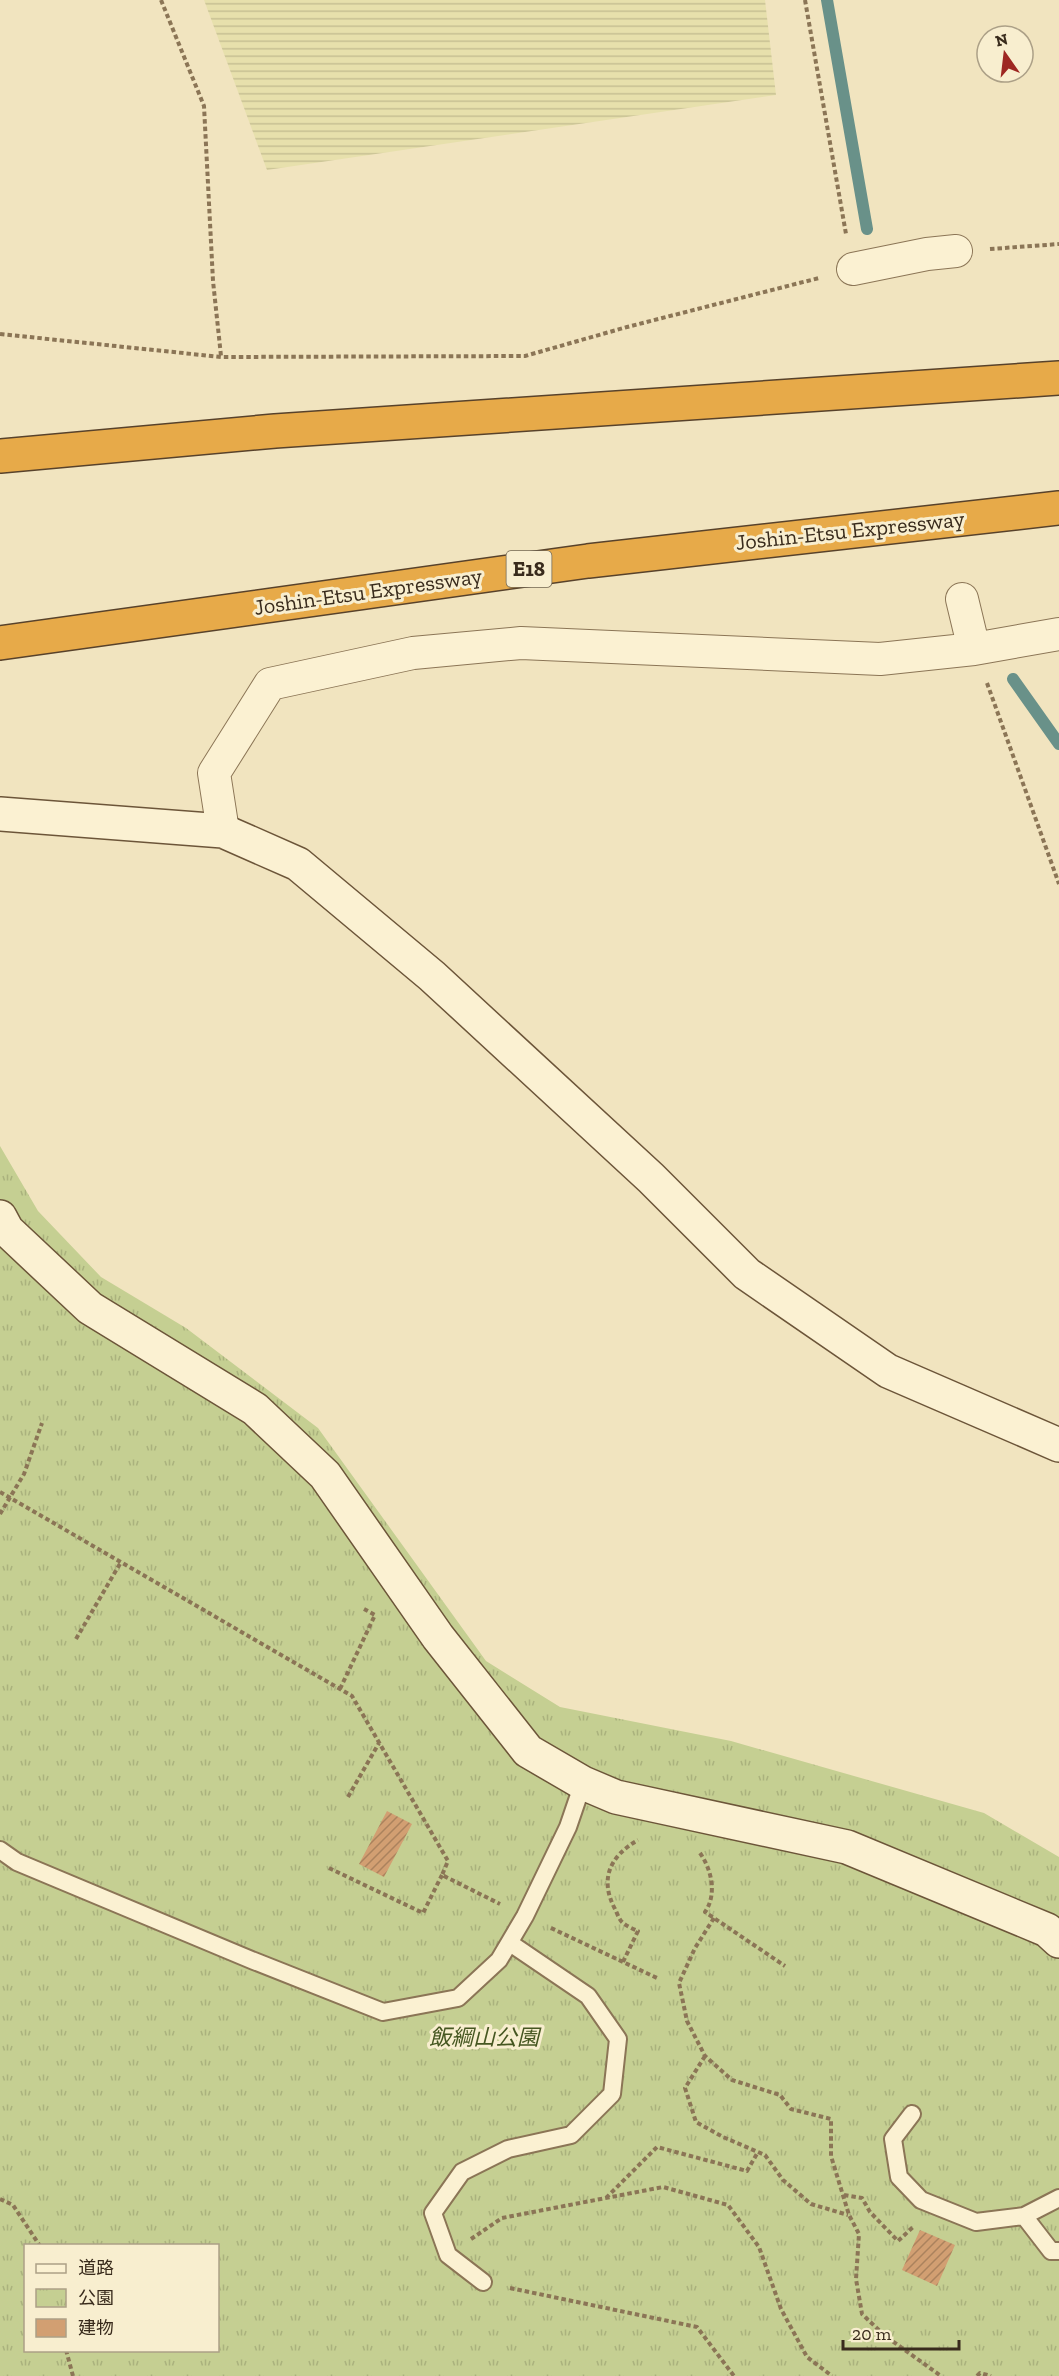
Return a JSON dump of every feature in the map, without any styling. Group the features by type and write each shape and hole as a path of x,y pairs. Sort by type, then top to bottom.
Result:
{"highway":[{"path":"0,456 275,431 1059,378"},
{"name":"Joshin-Etsu Expressway","path":"0,643 588,561 1059,508"}],"street":[{"path":"852,270 927,254 956,251"},
{"path":"962,599 974,649"},
{"path":"223,831 214,773 270,684 413,653 522,644 880,660 974,649 1059,634"},
{"path":"0,814 223,831 298,864 432,976 651,1178 747,1274 888,1371 1059,1445"},
{"path":"0,1217 7,1230 90,1308 255,1409 325,1475 438,1637 528,1751 583,1783 616,1797 847,1847 1047,1930 1059,1941"}],"lane":[{"path":"0,1850 27,1867 382,2012 458,1998 499,1960 510,1943 568,1827 583,1783"},
{"path":"483,2282 448,2255 433,2213 462,2172 508,2149 571,2135 612,2094 618,2039 588,1996 510,1943"},
{"path":"912,2114 893,2139 899,2177 921,2200 976,2222 1024,2216 1059,2198"},
{"path":"1024,2216 1051,2251 1059,2251"}],"path":[{"path":"161,0 204,106 213,281 221,357"},
{"path":"0,334 221,357 525,356 627,327 852,270 806,0"},
{"path":"956,251 1059,244"},
{"path":"974,649 1059,884"},
{"path":"0,1514 24,1474 42,1423"},
{"path":"0,1492 352,1696 448,1861 423,1913 329,1868"},
{"path":"76,1639 121,1562"},
{"path":"340,1689 375,1615 364,1609"},
{"path":"348,1797 379,1742"},
{"path":"623,1962 638,1931 622,1922 610,1899 606,1882 611,1864 624,1848 641,1839"},
{"path":"698,1850 705,1861 711,1885 711,1903 705,1912 785,1966"},
{"path":"442,1875 501,1904"},
{"path":"714,1918 695,1948 679,1983 687,2021 705,2056 732,2080 780,2095 791,2109 831,2119 831,2156 849,2215 859,2234 856,2279 862,2314 884,2335 941,2376"},
{"path":"545,1925 657,1978"},
{"path":"705,2056 684,2088 696,2122 765,2155 783,2180 811,2204 849,2215"},
{"path":"605,2199 657,2147 747,2171 758,2152"},
{"path":"448,2255 502,2218 663,2187 728,2205 759,2247 781,2309 807,2357 832,2376"},
{"path":"844,2195 862,2198 870,2212 898,2241 936,2206"},
{"path":"0,2199 13,2205 39,2244"},
{"path":"483,2282 697,2327 734,2376"},
{"path":"67,2352 73,2376"},
{"path":"977,2376 980,2373 991,2376"}],"shaded area":[{"path":"204,0 765,0 776,95 267,170"}],"green space":[{"name":"飯綱山公園","path":"0,1146 38,1211 101,1277 186,1328 318,1428 486,1661 560,1707 731,1741 984,1813 1059,1857 1059,2376 0,2376"}],"building":[{"path":"387,1811 412,1824 384,1877 359,1864"},
{"path":"920,2230 955,2245 937,2286 902,2270"}],"waterway":[{"path":"827,0 867,229"},
{"path":"1013,679 1059,744"}]}
